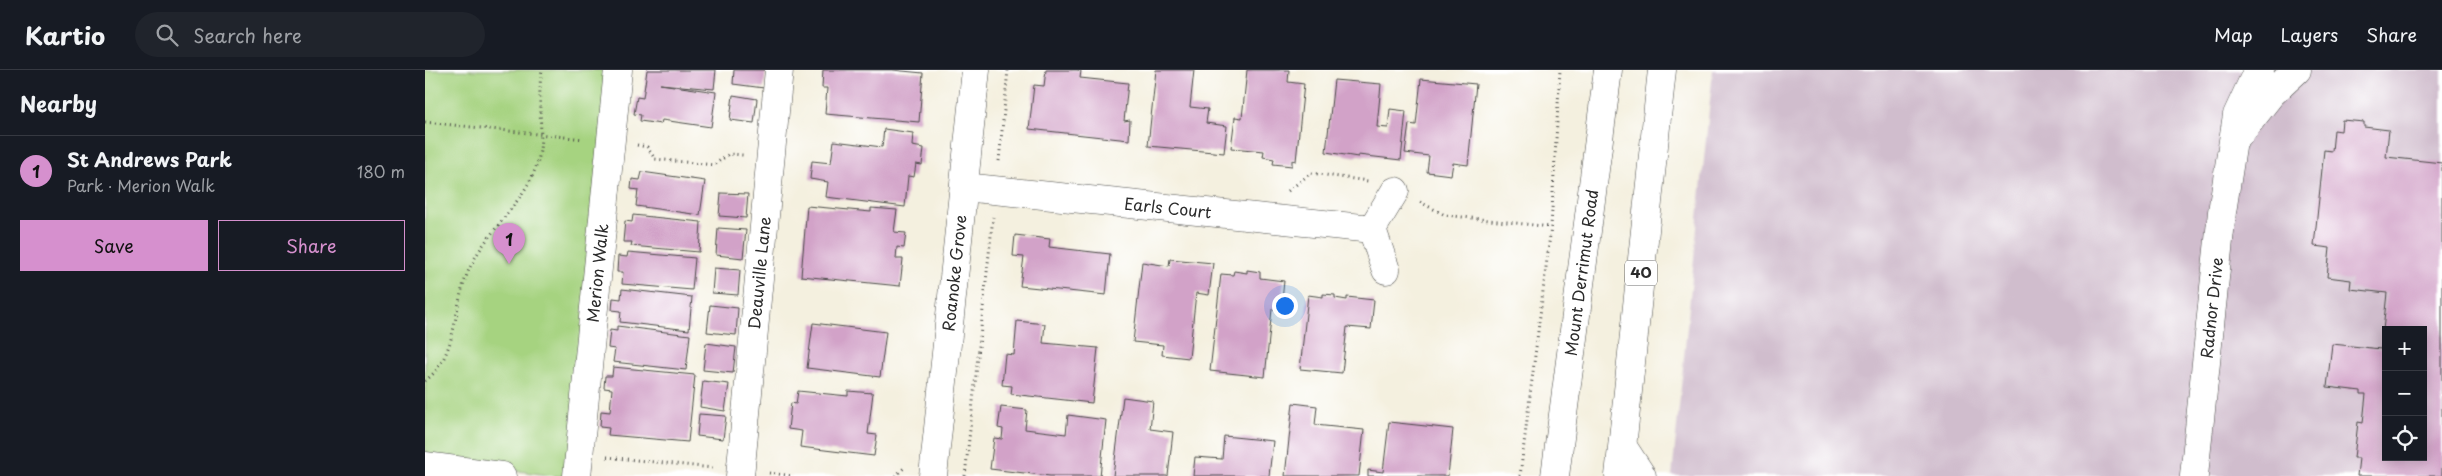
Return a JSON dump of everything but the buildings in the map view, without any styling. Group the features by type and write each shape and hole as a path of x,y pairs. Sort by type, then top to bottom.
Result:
{"street":[{"name":"Merion Walk","path":"578,465 618,70"},
{"name":"Deauville Lane","path":"740,473 779,70"},
{"name":"Roanoke Grove","path":"933,476 976,70"},
{"name":"Mount Derrimut Road","path":"1555,476 1608,70"},
{"name":"40","path":"1619,476 1662,70"},
{"name":"Radnor Drive","path":"2195,476 2222,212 2237,115 2256,74 2260,70"},
{"path":"2233,141 2271,94 2297,70"},
{"name":"Earls Court","path":"964,187 1372,229"},
{"path":"1387,270 1372,229 1405,195"},
{"path":"1623,448 1642,476"},
{"path":"425,466 502,476"}],"path":[{"path":"426,379 449,348 467,276 483,244 521,197 533,178 539,158 539,88 542,70"},
{"path":"965,476 1008,70"},
{"path":"1519,476 1551,227 1560,70"},
{"path":"425,122 647,147 655,159 715,165 729,154 771,158"},
{"path":"999,161 1009,162"},
{"path":"1278,190 1288,192 1311,173 1369,181"},
{"path":"1405,195 1445,214 1551,227"},
{"path":"578,465 793,476"}],"shaded area":[{"path":"1713,70 2442,70 2442,476 1672,476"}],"green space":[{"path":"425,70 613,70 572,476 554,476 425,458"}],"place":[{"name":"St Andrews Park","path":"509,264"}]}
